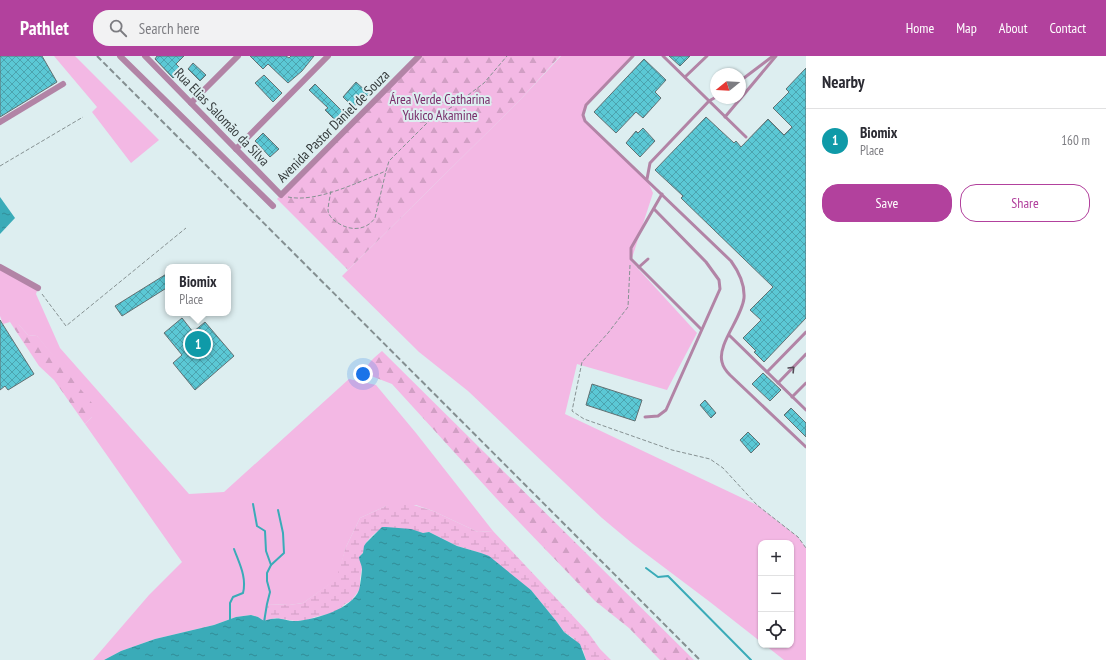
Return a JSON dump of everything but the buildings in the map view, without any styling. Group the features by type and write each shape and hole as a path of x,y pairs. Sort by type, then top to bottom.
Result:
{"street":[{"path":"120,56 273,206"},
{"path":"191,103 238,56"},
{"path":"236,149 328,56"},
{"name":"Avenida Pastor Daniel de Souza","path":"281,195 419,56"},
{"name":"Rua Elias Salomão da Silva","path":"147,57 281,195"},
{"path":"0,122 63,84"},
{"path":"0,267 38,288"}],"lane":[{"path":"633,56 586,105 583,115 586,120 731,261 738,270 744,290 744,299 741,310 721,354 722,363 725,369 806,447"},
{"path":"663,56 746,137"},
{"path":"685,77 707,56"},
{"path":"746,77 775,56"},
{"path":"725,117 775,56"},
{"path":"647,179 650,163 709,101"},
{"path":"662,194 631,248 631,259 702,329"},
{"path":"645,417 658,416 666,410 720,289 719,280 706,262 654,209"},
{"path":"639,267 648,259"},
{"path":"767,372 806,332"},
{"path":"729,335 806,410"},
{"path":"778,383 806,354"},
{"path":"792,397 806,383"}],"path":[{"path":"331,192 328,211 330,216 336,222 347,228 355,229 372,222 375,218 389,161 429,121 455,105 484,84 507,56"},
{"path":"0,166 83,117"},
{"path":"281,195 301,198 331,192 386,171"},
{"path":"38,288 66,326 186,228"}],"green space":[{"path":"54,56 75,56 159,140 131,163 92,112 97,107"},
{"name":"Área Verde Catharina Yukico Akamine","path":"419,56 560,56 520,100 348,270 277,199"},
{"path":"561,56 633,56 586,105 583,115 586,121 647,179 653,193 631,261 697,333 667,390 577,364 565,414 757,505 798,537 806,548 806,660 784,660 769,648 794,648 794,540 758,540 758,640 633,544 602,518 468,391 419,352 342,276 520,100"},
{"path":"0,267 38,288 36,294 60,348 189,494 224,492 349,379 376,385 493,531 478,532 433,511 416,505 386,506 360,518 346,547 337,579 303,603 289,605 267,604 264,622 258,617 251,615 236,617 214,625 155,639 121,651 104,660 93,660 149,595 182,562 85,424 92,417 69,376 37,336 28,335 19,325 9,320 10,322 3,324 0,316"},
{"path":"12,317 28,335 37,336 39,338 96,408 92,417 85,424 54,380 39,366 10,322 9,320"},
{"path":"382,351 694,660 660,660 629,628 595,601 496,498 392,384 366,374 367,367 373,358"},
{"path":"404,502 433,511 478,532 493,531 587,631 600,649 611,660 586,660 583,650 573,638 564,632 531,590 481,553 457,546 429,532 423,533 386,527 375,534 367,541 365,545 361,555 362,568 360,589 351,601 333,613 307,620 296,621 275,618 264,622 267,604 289,605 303,603 336,579 346,547 360,518 386,506"}],"water":[{"path":"0,197 15,218 0,234"},
{"path":"382,527 411,529 423,533 429,532 457,546 489,556 531,590 564,632 580,644 586,660 104,660 121,651 155,639 214,625 236,617 251,615 264,621 279,619 298,621 333,612 349,603 355,597 359,589 362,573 359,557 363,553 366,543"}],"waterway":[{"path":"253,504 257,526 265,531 266,551 271,565 267,573 267,581 270,592 264,622"},
{"path":"271,565 284,553 283,533 278,510"},
{"path":"230,620 230,603 233,597 243,593 244,587 242,570 234,549"},
{"path":"646,568 658,577 668,576 751,660"}],"railway":[{"path":"97,56 700,660"}],"place":[{"name":"Biomix","path":"198,344"}]}
